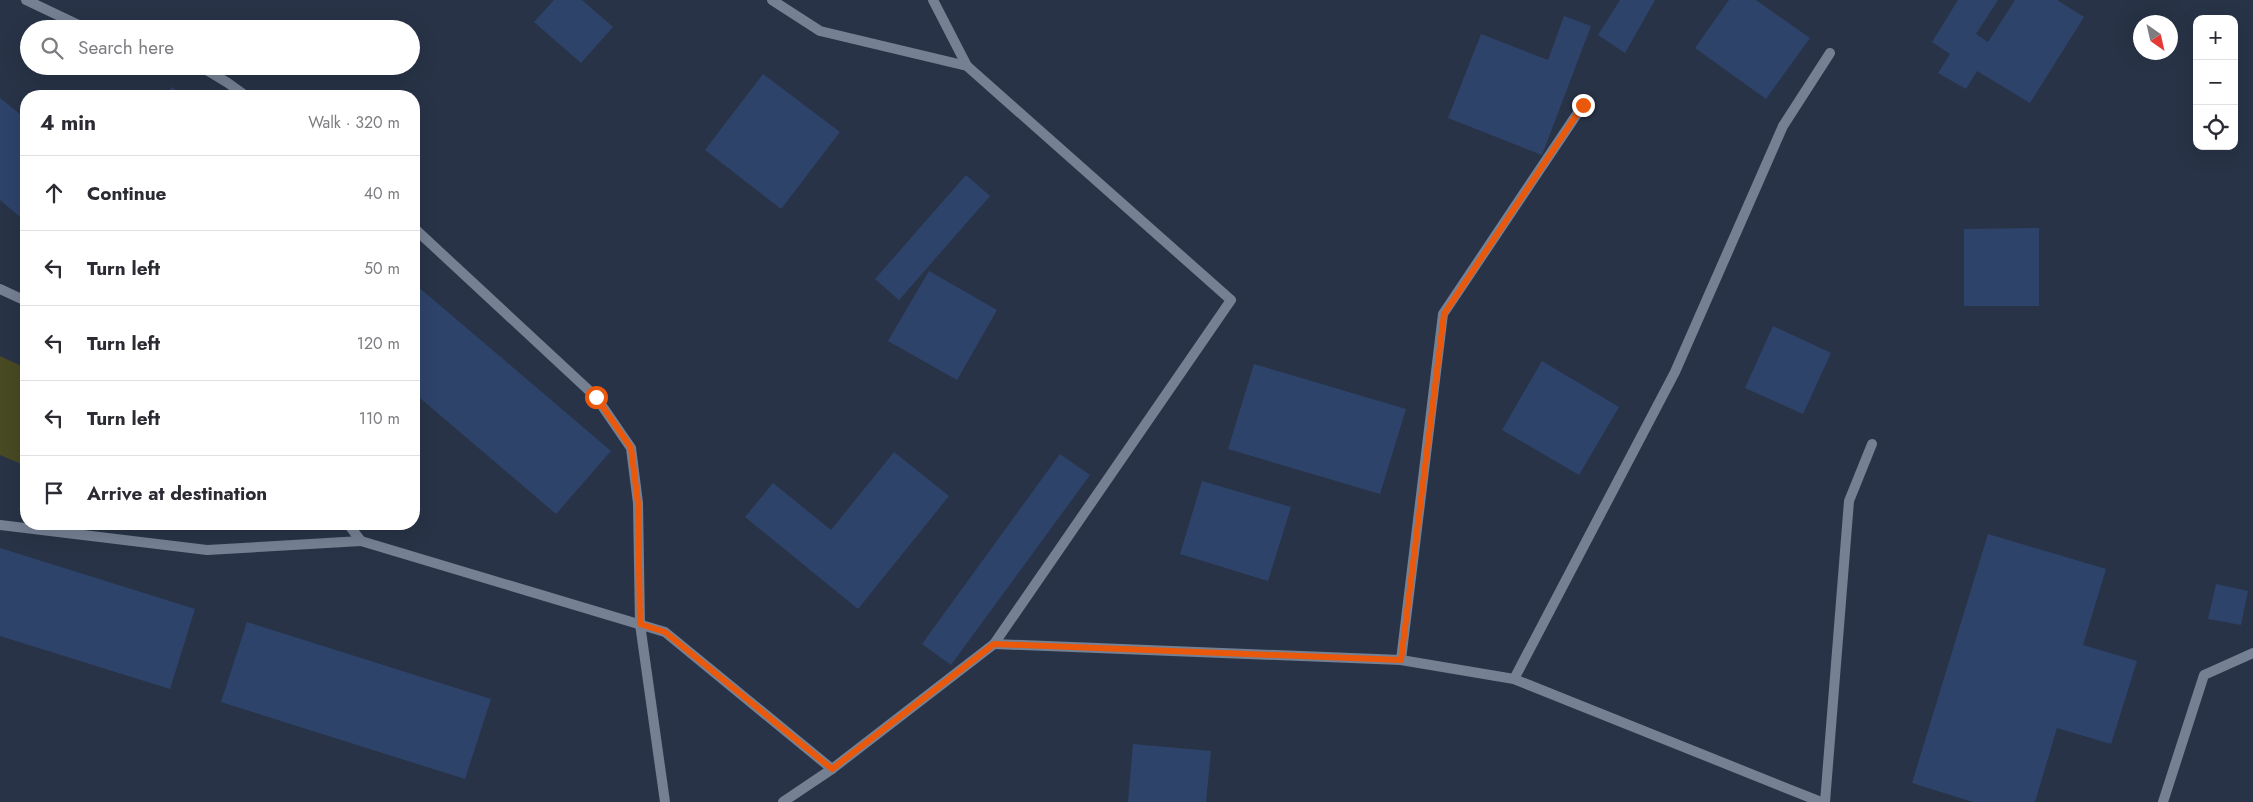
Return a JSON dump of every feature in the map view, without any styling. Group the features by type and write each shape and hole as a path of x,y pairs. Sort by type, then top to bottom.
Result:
{"street":[{"path":"26,0 68,20"},
{"path":"772,0 820,30 967,66"},
{"path":"783,802 832,769 994,644 1231,300 967,66 933,0"},
{"path":"1514,679 1675,372 1783,126 1830,53"},
{"path":"215,75 238,90"},
{"path":"1401,660 1444,314 1583,105"},
{"path":"420,234 596,397 631,448 638,503 640,624 665,802"},
{"path":"0,289 20,298"},
{"path":"1825,802 1849,501 1872,444"},
{"path":"0,525 20,527"},
{"path":"41,530 207,550 361,541 640,624 665,632 832,769"},
{"path":"353,530 361,541"},
{"path":"994,644 1401,660 1514,679 1821,802"},
{"path":"2164,802 2204,675 2253,652"}],"green space":[{"path":"0,356 20,365 20,463 0,455"}],"building":[{"path":"554,0 582,0 613,27 581,63 534,22"},
{"path":"1620,0 1655,0 1625,53 1598,35"},
{"path":"1729,0 1756,0 1810,38 1766,99 1695,48"},
{"path":"1958,0 1998,0 1976,34 1988,42 2015,0 2057,0 2084,17 2030,103 1977,71 1966,89 1938,73 1950,54 1932,42"},
{"path":"1564,16 1591,26 1542,155 1448,118 1481,34 1548,60"},
{"path":"763,74 840,132 781,209 705,150"},
{"path":"0,98 20,114 20,217 0,200"},
{"path":"966,175 990,196 899,300 875,279"},
{"path":"2039,228 2039,306 1964,306 1964,229"},
{"path":"929,271 997,310 957,380 888,341"},
{"path":"420,288 611,451 556,514 420,398"},
{"path":"1773,326 1831,353 1803,414 1745,388"},
{"path":"1542,361 1619,407 1579,475 1502,430"},
{"path":"1254,364 1406,409 1380,494 1228,449"},
{"path":"894,452 949,496 858,609 745,517 773,483 831,530"},
{"path":"1060,454 1090,475 951,665 922,644"},
{"path":"1202,481 1291,507 1268,581 1180,554"},
{"path":"1988,534 2106,569 2083,645 2137,661 2111,744 2057,728 2035,802 1973,802 1912,783"},
{"path":"0,548 195,609 170,689 0,636"},
{"path":"2216,584 2248,591 2241,625 2208,619"},
{"path":"247,622 491,699 465,779 221,702"},
{"path":"1133,744 1211,751 1206,802 1128,802"}],"route":[{"path":"596,397 631,448 638,503 640,624 665,632 832,769 994,644 1401,660 1444,314 1583,105"}]}
